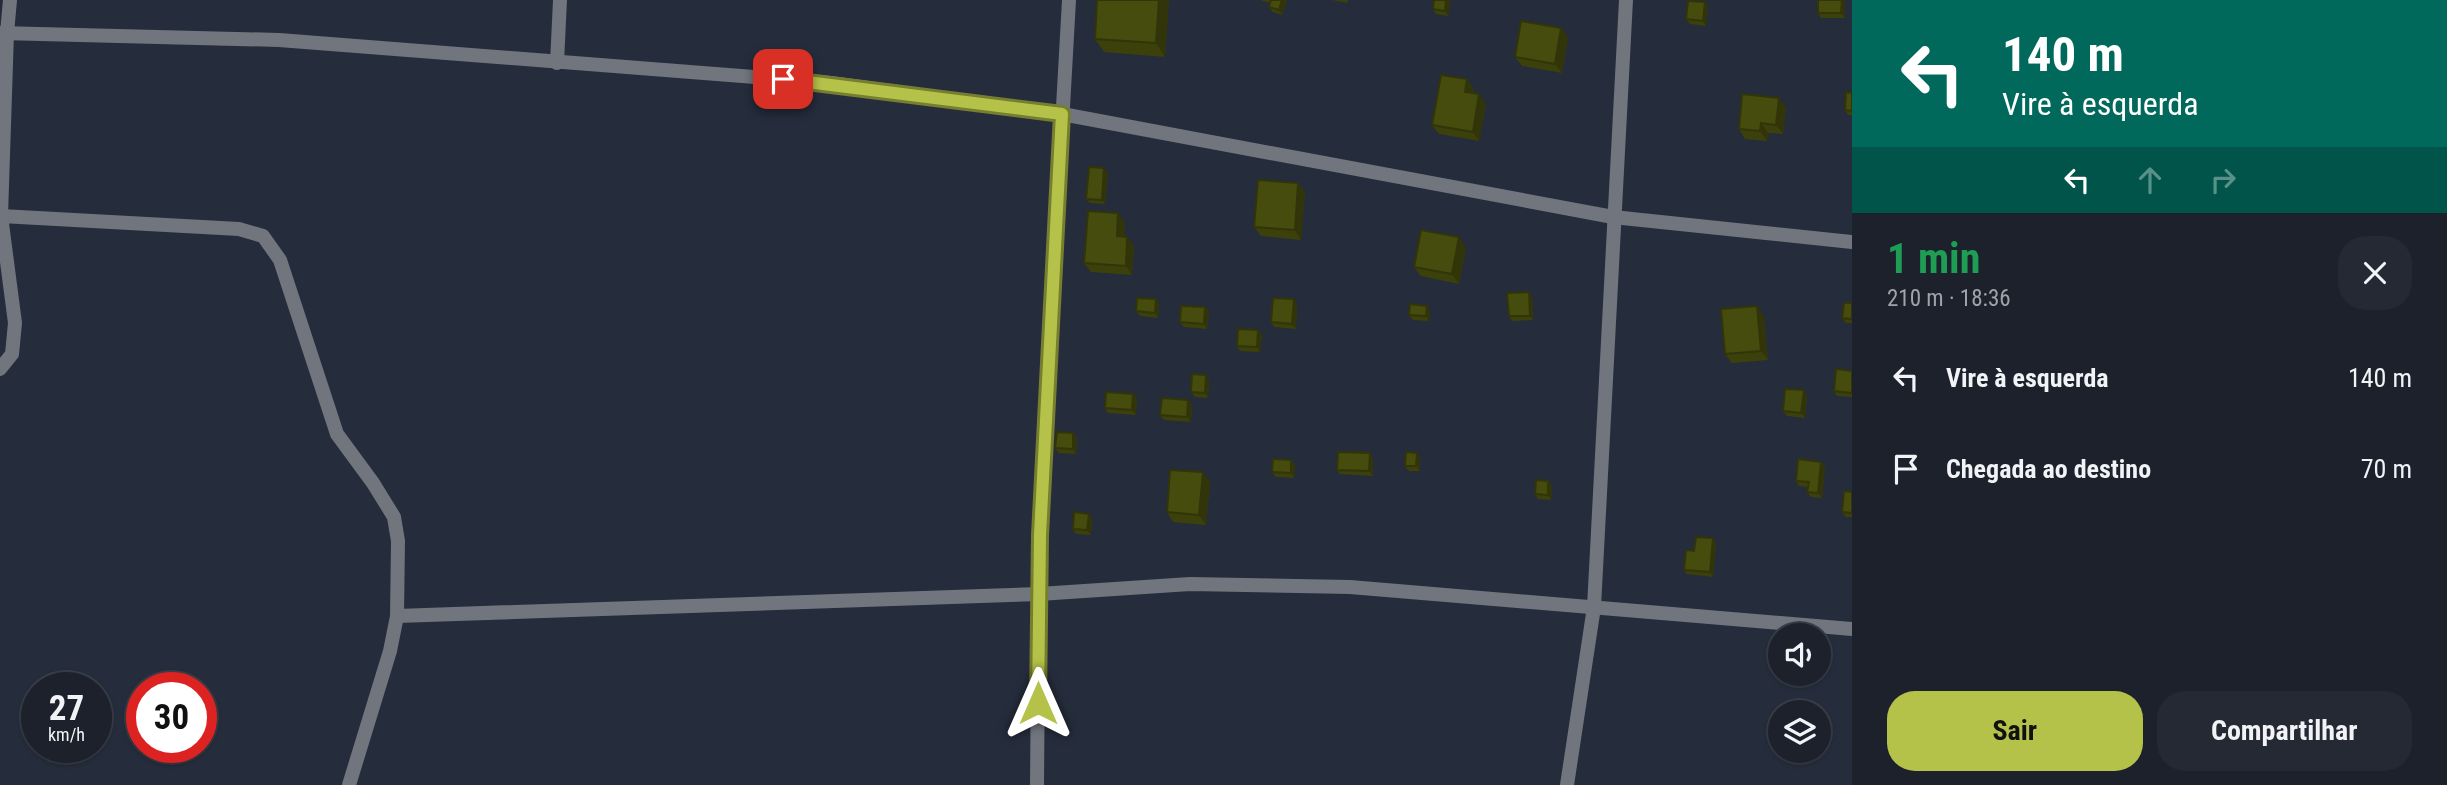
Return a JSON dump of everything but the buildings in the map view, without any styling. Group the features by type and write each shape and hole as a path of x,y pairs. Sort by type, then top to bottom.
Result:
{"street":[{"path":"0,369 12,354 15,323 1,216 3,33 10,0"},
{"path":"557,63 560,0"},
{"path":"1037,785 1040,535 1069,0"},
{"path":"1567,785 1594,607 1626,0"},
{"path":"3,33 279,40 807,81 1062,114 1613,217 1852,242"},
{"path":"1,216 239,229 263,236 280,260 337,434 394,517 398,541 397,616 390,651 349,785"},
{"path":"397,616 1039,594 1191,584 1350,587 1852,629"}],"route":[{"path":"783,79 1062,114 1040,535 1038,703"}]}
